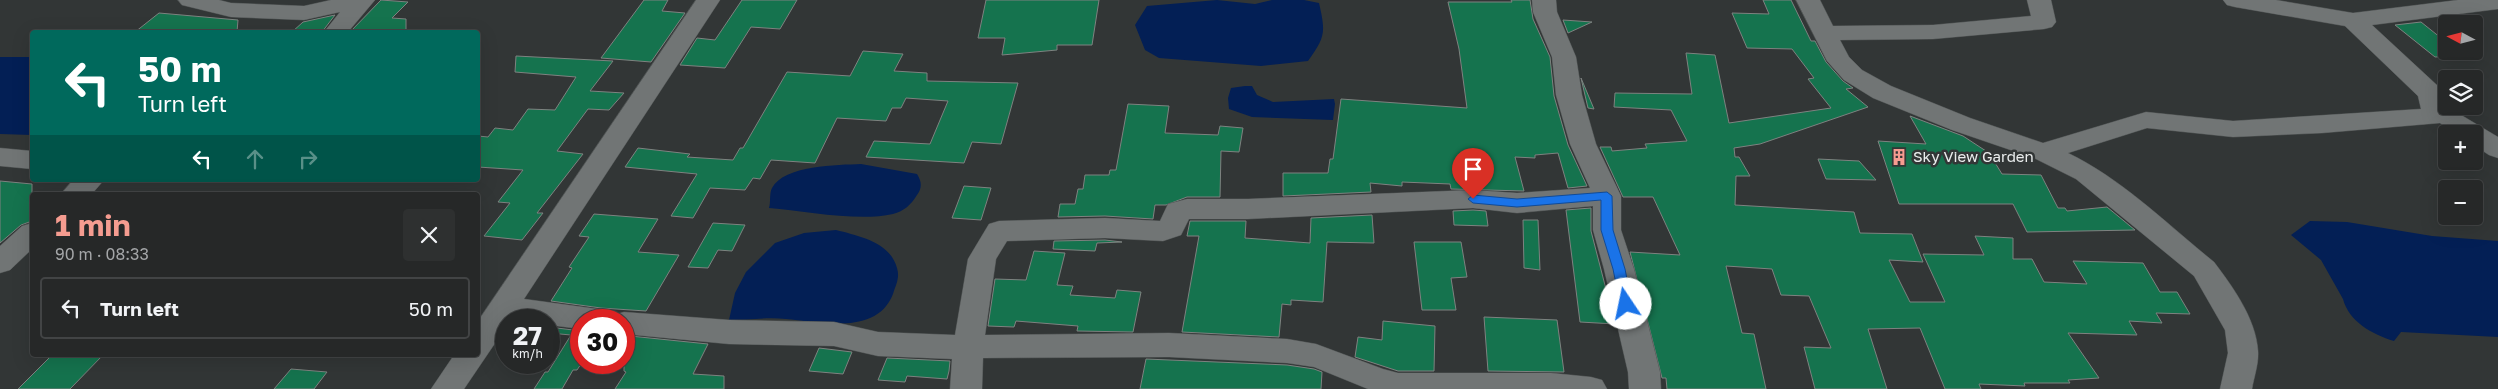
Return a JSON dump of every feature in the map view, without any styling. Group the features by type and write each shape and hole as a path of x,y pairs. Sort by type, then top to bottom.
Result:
{"street":[{"path":"190,0 231,10 312,6 362,0"},
{"path":"338,30 362,0"},
{"path":"480,342 708,0"},
{"path":"1544,0 1545,12 1564,57 1569,95 1583,144 1607,196 1607,230 1619,269 1644,372 1645,389"},
{"path":"1808,0 1839,61 1853,75 1882,92 1961,124 2043,152 2086,173 2108,188 2124,204 2204,269 2240,330 2243,353 2236,389"},
{"path":"1826,33 1933,32 2044,22 2039,0"},
{"path":"2235,0 2353,20 2498,2"},
{"path":"2043,152 2146,120 2243,129 2436,116 2430,93 2353,20"},
{"path":"2434,108 2498,149"},
{"path":"0,157 30,160"},
{"path":"77,192 88,182"},
{"path":"966,389 968,347 982,259 999,232 1106,228 1163,231 1171,228 1178,211 1187,209 1248,209 1473,199 1517,203 1607,196"},
{"path":"0,263 30,235"},
{"path":"503,308 570,316"},
{"path":"635,324 729,332 834,334 878,344 968,347 1160,345 1196,349 1262,349 1305,353 1347,366 1381,382 1398,385 1542,384 1591,389"},
{"path":"447,389 470,357"}],"water":[{"path":"1217,0 1255,4 1272,0 1304,0 1319,3 1323,21 1321,40 1308,61 1261,66 1159,58 1145,50 1135,25 1147,6"},
{"path":"0,57 30,57 30,135 0,134"},
{"path":"1252,86 1257,95 1273,102 1334,99 1333,120 1252,117 1229,109 1228,98 1231,88"},
{"path":"861,164 917,174 921,185 919,192 904,209 897,213 879,216 832,215 769,208 772,188 778,180 788,175 812,168"},
{"path":"2310,221 2347,222 2432,236 2498,241 2498,337 2401,332 2394,341 2370,331 2350,314 2321,260 2291,235"},
{"path":"836,230 864,238 881,246 893,259 897,268 898,278 893,294 885,307 874,316 861,321 846,323 779,318 729,320 735,293 746,272 775,243 804,233"}],"building":[{"path":"381,0 408,2 392,18 406,19 406,30 352,30"},
{"path":"644,0 668,0 662,11 685,13 651,62 601,58"},
{"path":"742,0 797,0 780,29 751,27 725,68 680,65 697,38 715,40"},
{"path":"986,0 1099,0 1092,45 1057,45 1057,50 1002,55 1005,38 978,38"},
{"path":"1511,0 1530,0 1533,19 1550,57 1554,96 1568,145 1587,186 1568,188 1558,153 1535,155 1535,158 1515,157 1524,191 1451,189 1450,184 1402,182 1402,186 1370,183 1371,192 1283,196 1283,173 1328,173 1330,159 1333,159 1341,99 1467,108 1459,49 1448,2 1512,2"},
{"path":"1763,0 1791,0 1811,41 1815,41 1826,62 1843,81 1853,88 1846,89 1868,107 1760,144 1734,148 1735,157 1739,157 1750,176 1736,176 1735,205 1854,212 1860,233 1912,234 1923,262 1889,260 1910,302 1945,302 1923,254 1984,255 1975,236 2013,238 2013,259 2032,259 2044,282 2087,284 2073,261 2143,263 2160,292 2177,292 2190,314 2156,313 2162,323 2129,321 2137,335 2068,333 2099,378 2068,380 2070,383 2024,383 2025,386 1979,384 1981,389 1945,389 1920,328 1868,329 1887,389 1815,389 1804,347 1831,348 1809,296 1781,295 1772,269 1726,266 1742,333 1754,334 1766,389 1667,389 1666,378 1662,378 1630,252 1680,255 1653,197 1623,197 1600,147 1611,147 1612,151 1647,148 1645,144 1687,141 1671,110 1614,107 1615,93 1692,94 1686,53 1715,55 1729,123 1831,108 1808,79 1814,78 1792,49 1747,48 1732,13 1769,14"},
{"path":"159,13 238,20 237,30 138,30"},
{"path":"335,15 324,30 294,30 303,22"},
{"path":"1563,20 1592,22 1568,33"},
{"path":"2421,22 2438,36 2438,57 2435,57 2395,25"},
{"path":"863,51 903,54 894,71 927,73 927,81 1018,83 1001,144 972,142 964,163 866,157 874,141 930,144 948,101 906,98 901,108 892,108 886,121 837,118 815,163 771,160 760,179 753,178 745,190 710,188 693,218 671,216 697,174 625,167 638,148 690,154 687,157 733,160 740,148 743,148 787,72 850,76"},
{"path":"516,56 613,61 590,91 624,93 609,110 588,109 557,151 583,154 537,213 543,213 522,240 484,236 510,203 498,202 523,170 480,167 480,136 488,137 495,128 513,130 528,109 555,110 576,77 515,72"},
{"path":"1581,78 1594,109 1588,108"},
{"path":"1128,104 1169,106 1165,133 1218,135 1220,126 1243,128 1239,152 1221,151 1220,197 1187,197 1166,205 1155,205 1153,219 1105,216 1058,217 1060,204 1075,204 1078,189 1083,189 1085,175 1109,175 1110,170 1116,170"},
{"path":"1910,116 1963,136 1989,153 2002,174 2041,175 2058,208 2065,208 2067,211 2107,207 2135,230 2027,232 2013,204 1899,204 1878,141 1926,144"},
{"path":"1818,159 1859,161 1876,180 1826,179"},
{"path":"0,181 32,184 32,192 30,192 30,222 21,225 0,243"},
{"path":"964,186 991,188 981,220 952,218"},
{"path":"1591,208 1591,231 1615,324 1580,322 1566,210"},
{"path":"1453,211 1486,211 1488,226 1454,225"},
{"path":"594,214 658,219 638,252 679,255 646,311 601,308 551,301 572,268 569,267 589,237 579,236"},
{"path":"1372,215 1374,243 1327,242 1323,302 1291,300 1291,305 1282,304 1279,337 1182,332 1199,236 1187,236 1190,221 1246,221 1245,238 1310,243 1311,218"},
{"path":"1523,220 1538,220 1540,270 1524,268"},
{"path":"713,223 745,225 732,251 718,250 708,268 688,267"},
{"path":"1105,240 1122,242 1097,243 1095,251 1053,249 1054,241"},
{"path":"1414,242 1461,242 1467,277 1451,278 1456,310 1422,310"},
{"path":"1034,251 1065,253 1057,285 1073,286 1070,295 1115,298 1117,290 1141,292 1133,332 1077,331 1078,326 1016,321 1014,327 988,326 995,279 1026,280"},
{"path":"1484,317 1557,320 1564,372 1488,371"},
{"path":"1383,321 1435,326 1434,371 1398,371 1355,357 1358,337 1382,340"},
{"path":"560,328 570,330 570,335 560,334"},
{"path":"570,337 571,374 562,389 534,389 544,374 560,374 560,353"},
{"path":"635,337 708,344 693,374 724,376 724,389 615,389 625,374 635,374"},
{"path":"819,348 852,352 843,374 809,371"},
{"path":"50,357 101,357 70,389 18,389"},
{"path":"887,358 950,361 947,379 907,376 905,382 878,380"},
{"path":"1146,359 1287,365 1314,369 1322,372 1321,389 1140,389"},
{"path":"291,369 327,372 314,389 274,389"}],"place":[{"name":"Sky View Garden","path":"1899,157"}],"route":[{"path":"1473,199 1517,203 1607,196 1607,230 1619,269 1626,304"}]}
